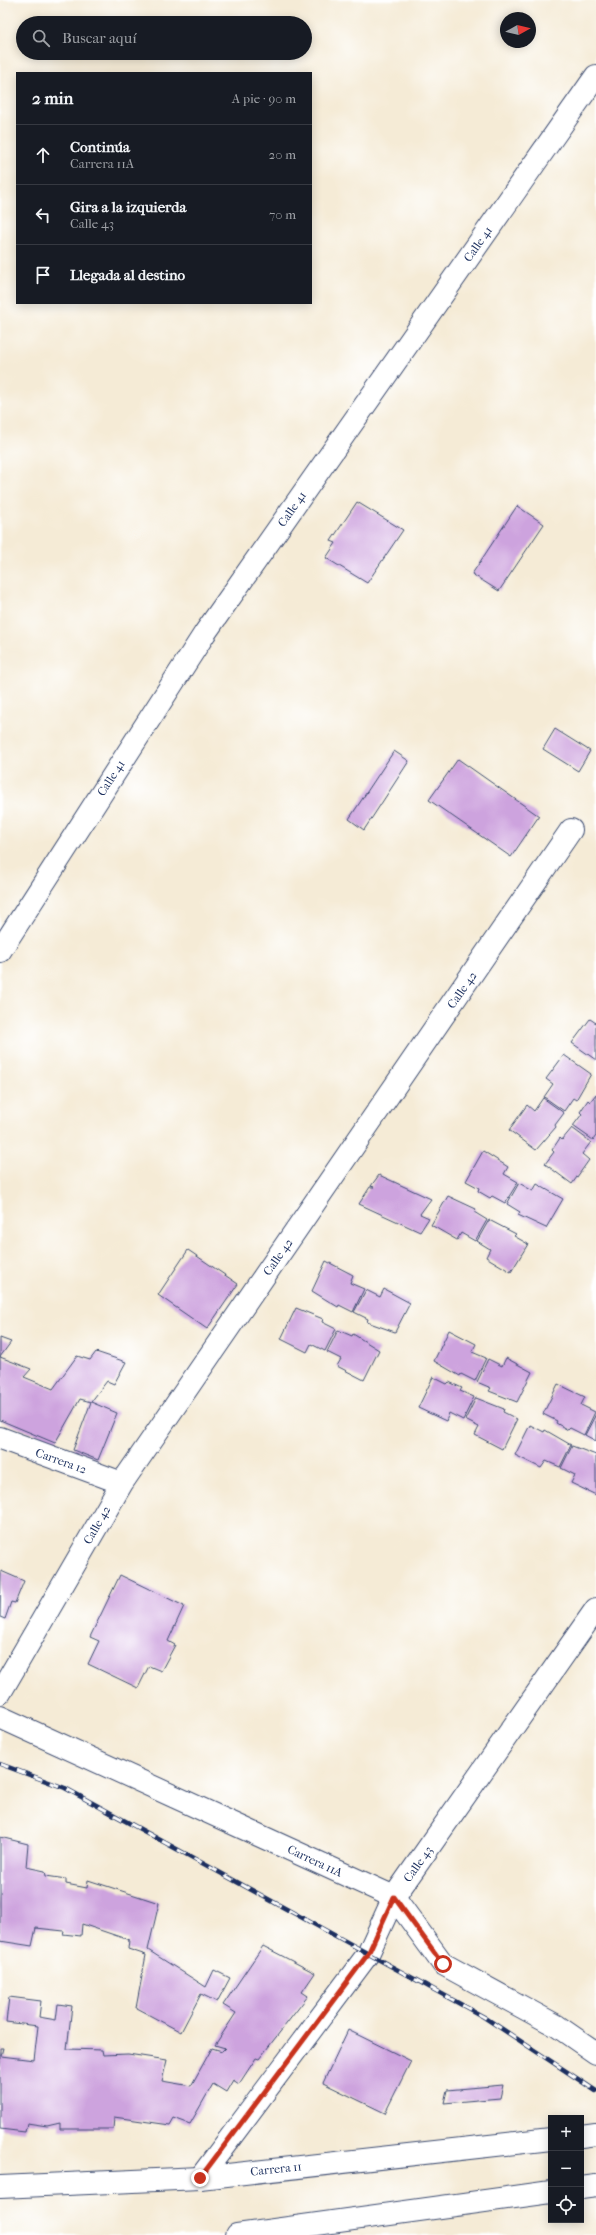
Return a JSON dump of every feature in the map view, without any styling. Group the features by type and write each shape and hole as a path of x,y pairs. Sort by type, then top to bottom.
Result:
{"street":[{"name":"Calle 41","path":"0,951 205,633 596,76"},
{"name":"Calle 42","path":"0,1693 122,1483 572,830"},
{"name":"Carrera 12","path":"0,1438 122,1483"},
{"name":"Calle 43","path":"200,2178 368,1954 394,1897 596,1609"},
{"name":"Carrera 11A","path":"0,1717 394,1897 443,1964 557,2026 596,2052"},
{"path":"584,2136 596,2134"},
{"name":"Carrera 11","path":"0,2187 200,2178 548,2139"},
{"path":"584,2188 596,2186"},
{"path":"237,2235 548,2192"}],"building":[{"path":"357,502 403,530 367,583 326,558 336,543 331,541"},
{"path":"517,506 544,524 499,591 472,574"},
{"path":"555,729 590,751 578,771 543,749"},
{"path":"394,751 409,761 364,830 349,819"},
{"path":"458,759 539,816 511,857 429,800"},
{"path":"590,1019 596,1023 596,1060 572,1043"},
{"path":"564,1055 591,1074 576,1100 573,1098 564,1111 544,1097 553,1084 546,1079"},
{"path":"596,1094 596,1136 593,1140 573,1126 582,1114 580,1112 588,1100 590,1102"},
{"path":"543,1098 564,1113 555,1125 556,1127 536,1150 509,1130 527,1105 534,1111"},
{"path":"572,1128 591,1142 582,1154 589,1160 572,1184 545,1164 554,1152 552,1150 560,1138 562,1140"},
{"path":"483,1151 508,1167 504,1174 518,1182 505,1203 492,1196 490,1198 478,1191 479,1188 466,1181"},
{"path":"379,1175 431,1199 420,1214 429,1218 420,1232 359,1204 370,1187 374,1187 371,1186"},
{"path":"519,1183 533,1191 537,1184 563,1199 546,1228 518,1215 520,1212 507,1204"},
{"path":"448,1196 476,1209 474,1212 487,1220 475,1241 461,1233 457,1240 431,1225"},
{"path":"489,1220 516,1234 514,1236 528,1244 511,1272 486,1257 490,1249 477,1241"},
{"path":"188,1250 238,1284 207,1329 158,1295"},
{"path":"326,1261 353,1275 350,1283 364,1289 353,1312 339,1305 338,1307 312,1291"},
{"path":"384,1289 410,1303 395,1332 367,1322 368,1319 354,1312 366,1290 380,1297"},
{"path":"296,1308 323,1319 322,1322 336,1329 325,1351 311,1344 307,1352 281,1339"},
{"path":"338,1330 352,1336 353,1334 379,1350 364,1380 337,1366 341,1359 327,1352"},
{"path":"449,1330 476,1344 472,1352 486,1358 475,1381 461,1374 460,1376 434,1361"},
{"path":"0,1338 11,1342 0,1357"},
{"path":"96,1352 126,1362 114,1384 107,1381 91,1402 80,1399 55,1443 0,1420 0,1357 31,1369 24,1377 53,1389 77,1356 90,1360"},
{"path":"506,1358 532,1372 517,1402 489,1391 491,1388 477,1382 488,1359 502,1366"},
{"path":"433,1377 447,1384 449,1382 462,1388 460,1391 474,1397 463,1420 449,1413 446,1421 418,1408"},
{"path":"558,1384 585,1397 581,1405 595,1412 584,1435 570,1428 568,1430 556,1423 557,1421 543,1414"},
{"path":"476,1398 504,1409 503,1412 517,1419 502,1449 475,1435 479,1427 465,1420"},
{"path":"91,1402 117,1413 98,1460 73,1450"},
{"path":"596,1414 596,1441 585,1435"},
{"path":"530,1425 544,1432 545,1430 571,1445 560,1467 546,1461 541,1468 515,1455"},
{"path":"572,1446 596,1455 596,1495 571,1483 575,1475 561,1468"},
{"path":"1,1571 24,1581 15,1603 11,1602 5,1619 0,1617"},
{"path":"120,1575 184,1606 168,1641 175,1645 161,1671 149,1666 138,1688 88,1664 99,1641 90,1637"},
{"path":"0,1837 28,1844 26,1867 45,1871 46,1876 66,1879 66,1884 87,1888 88,1880 159,1903 148,1950 206,1987 214,1970 230,1978 217,2002 201,1994 181,2032 136,2008 146,1955 128,1949 129,1940 82,1924 81,1936 63,1934 64,1931 36,1928 32,1946 0,1941"},
{"path":"263,1946 315,1973 302,1992 308,1996 259,2059 256,2058 239,2084 233,2080 226,2092 213,2084 190,2124 174,2118 170,2125 114,2117 113,2129 60,2129 60,2123 47,2126 27,2123 25,2132 0,2129 0,2048 3,2048 1,2056 34,2060 38,2026 6,2022 9,1997 41,2001 39,2017 56,2020 58,2004 72,2006 67,2049 102,2050 103,2055 128,2054 167,2060 162,2081 191,2086 212,2048 222,2051 225,2048 215,2045 236,2013 223,2005"},
{"path":"348,2030 411,2061 385,2113 323,2083"},
{"path":"503,2085 500,2098 444,2103 447,2090"}],"railway":[{"path":"0,1764 65,1788 484,2017 596,2091"}],"route":[{"path":"200,2178 368,1954 394,1897 443,1964"}]}
